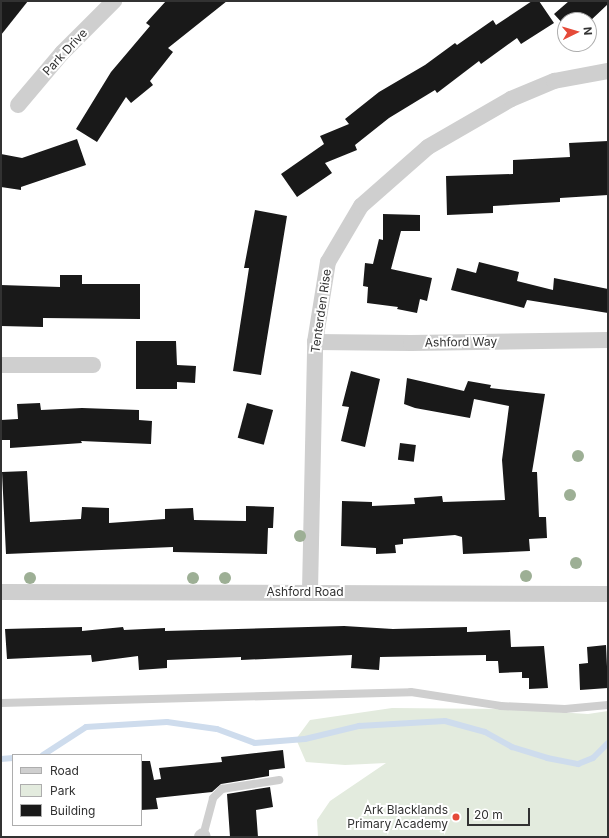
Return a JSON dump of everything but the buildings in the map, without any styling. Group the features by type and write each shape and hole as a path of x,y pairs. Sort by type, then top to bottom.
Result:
{"street":[{"name":"Park Drive","path":"18,105 62,53 114,1"},
{"name":"Tenterden Rise","path":"310,591 315,342 328,262 361,206 428,148 511,99 554,81 608,71"},
{"name":"Ashford Way","path":"315,342 411,343 608,340"},
{"path":"1,364 93,365"},
{"name":"Ashford Road","path":"1,592 310,591 608,594"}],"lane":[{"path":"1,704 411,692 501,706 565,709 608,705"},
{"path":"202,837 213,798 222,789 279,780"}],"green space":[{"path":"392,708 506,709 588,714 608,711 608,837 318,837 317,820 330,801 386,763 345,765 306,762 296,739 310,720"}],"waterway":[{"path":"45,754 86,727 167,722 217,729 255,743 305,739 359,726 445,721 485,732 512,747 547,758 578,764 593,758 608,743"},
{"path":"1,759 12,758"}],"place":[{"name":"Ark Blacklands Primary Academy","path":"456,817"}]}
